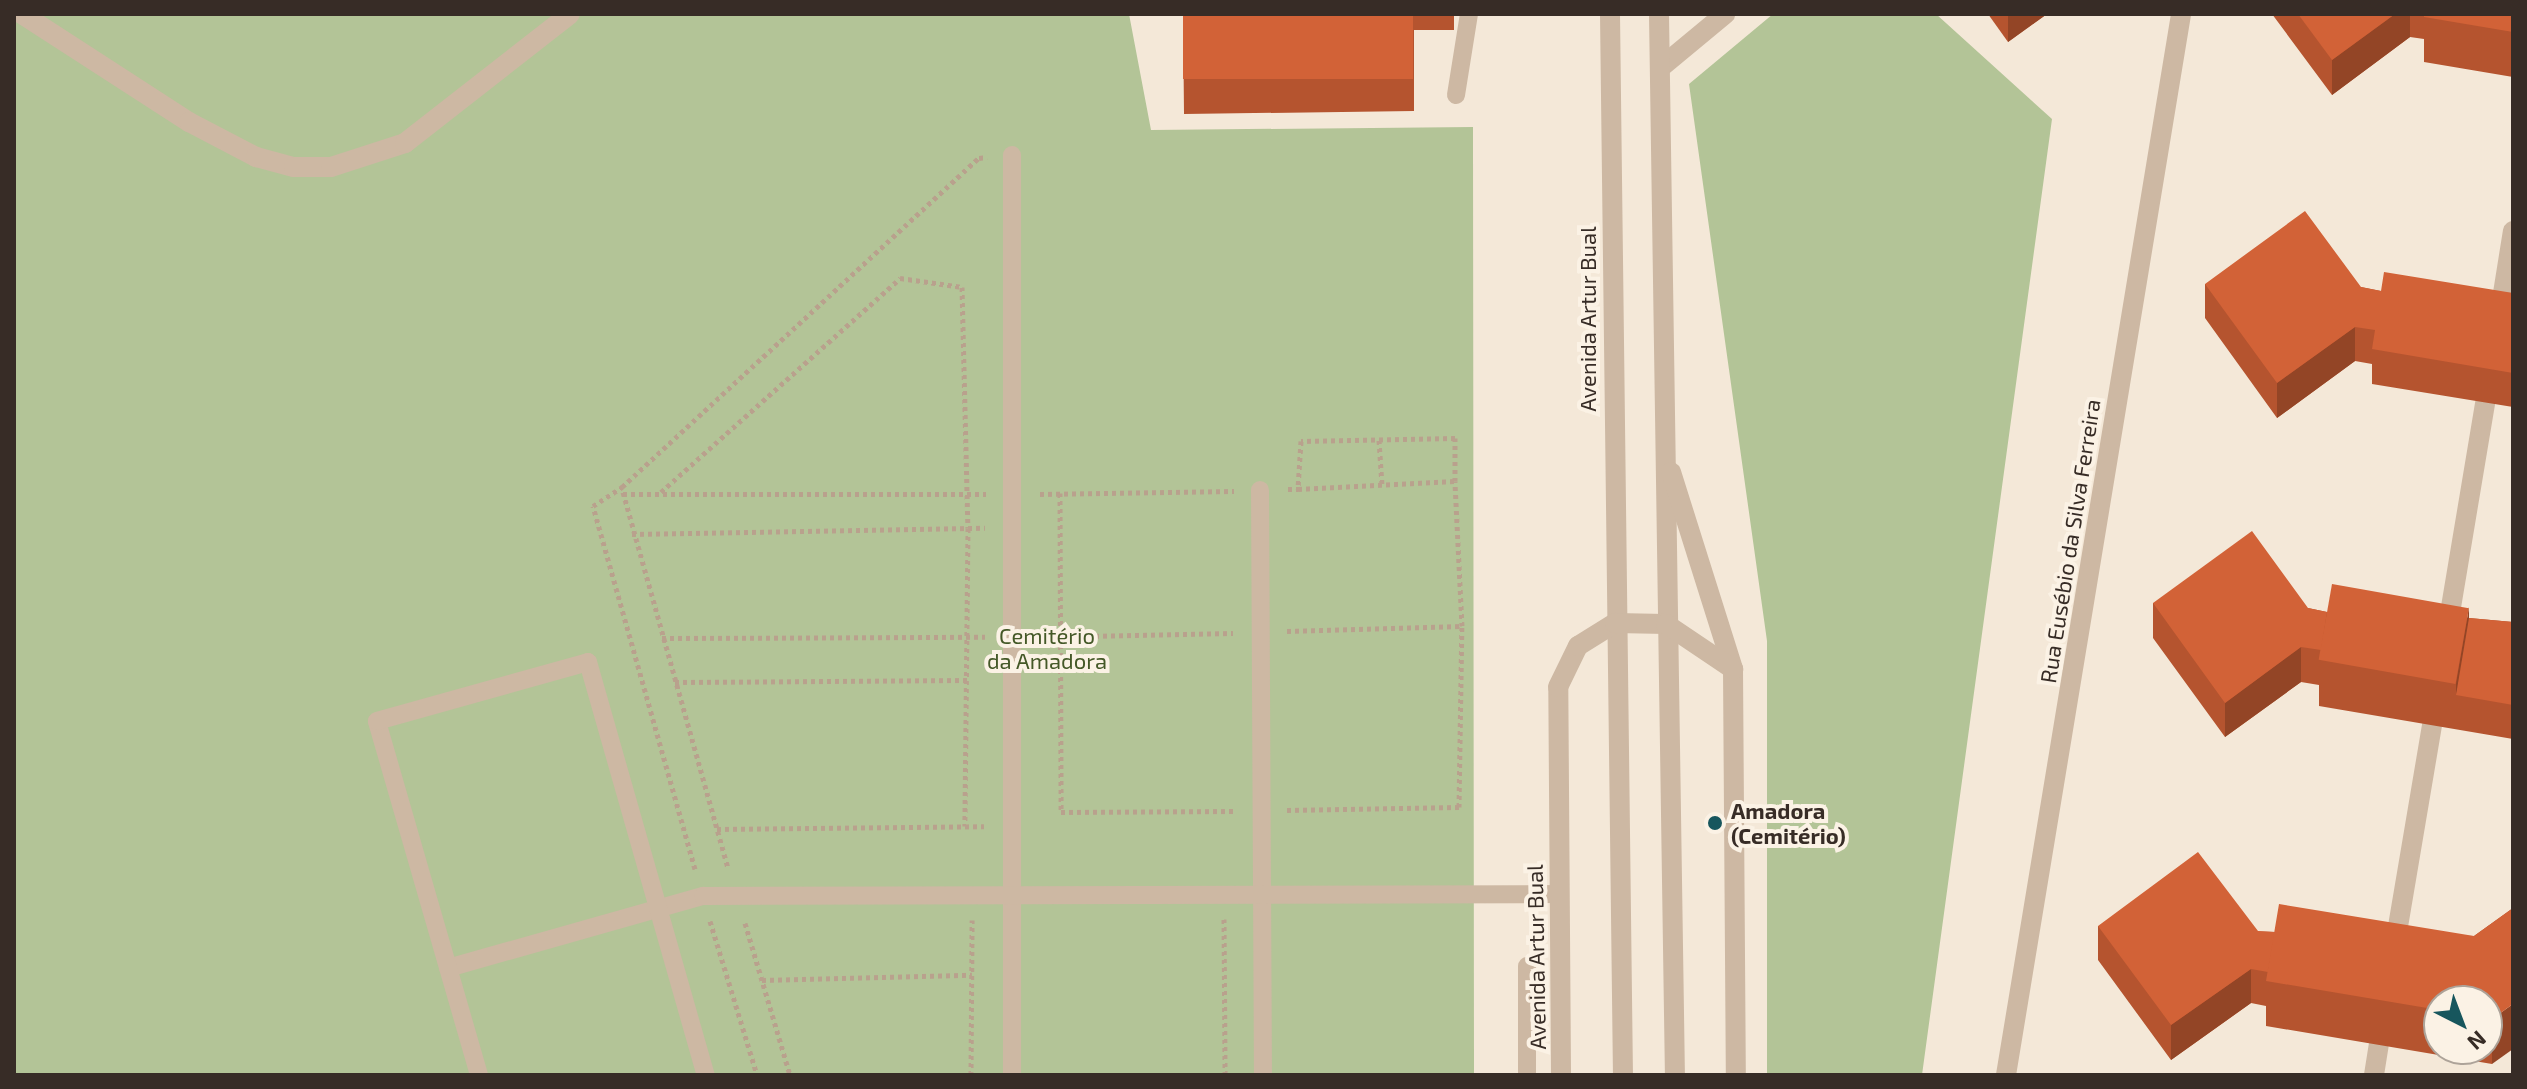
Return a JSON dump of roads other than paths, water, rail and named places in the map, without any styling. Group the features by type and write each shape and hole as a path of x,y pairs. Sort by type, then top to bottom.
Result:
{"street":[{"path":"22,14 189,122 256,157 294,167 331,167 405,143 570,14"},
{"name":"Avenida Artur Bual","path":"1610,14 1615,623 1623,1075"},
{"path":"1659,14 1675,1075"},
{"path":"1660,68 1725,14"},
{"name":"Rua Eusébio da Silva Ferreira","path":"2006,1075 2181,14"},
{"path":"2498,325 2513,231"},
{"path":"2444,648 2485,403"},
{"path":"1665,453 1733,669 1736,1075"},
{"path":"1615,623 1666,624 1733,669"},
{"name":"Avenida Artur Bual","path":"1561,1075 1558,687 1578,646 1615,623"},
{"path":"2391,968 2432,725"},
{"path":"2374,1075 2379,1045"}],"lane":[{"path":"1456,95 1469,14"},
{"path":"1012,155 1008,895 1012,1075"},
{"path":"1260,490 1263,1075"},
{"path":"479,1075 377,721 588,662 706,1075"},
{"path":"448,968 657,906 703,896 1560,894"},
{"path":"1527,966 1527,1075"}],"place":[{"name":"Amadora (Cemitério)","path":"1715,823"}],"park label":[{"name":"Cemitério da Amadora","path":"1047,648"}]}
